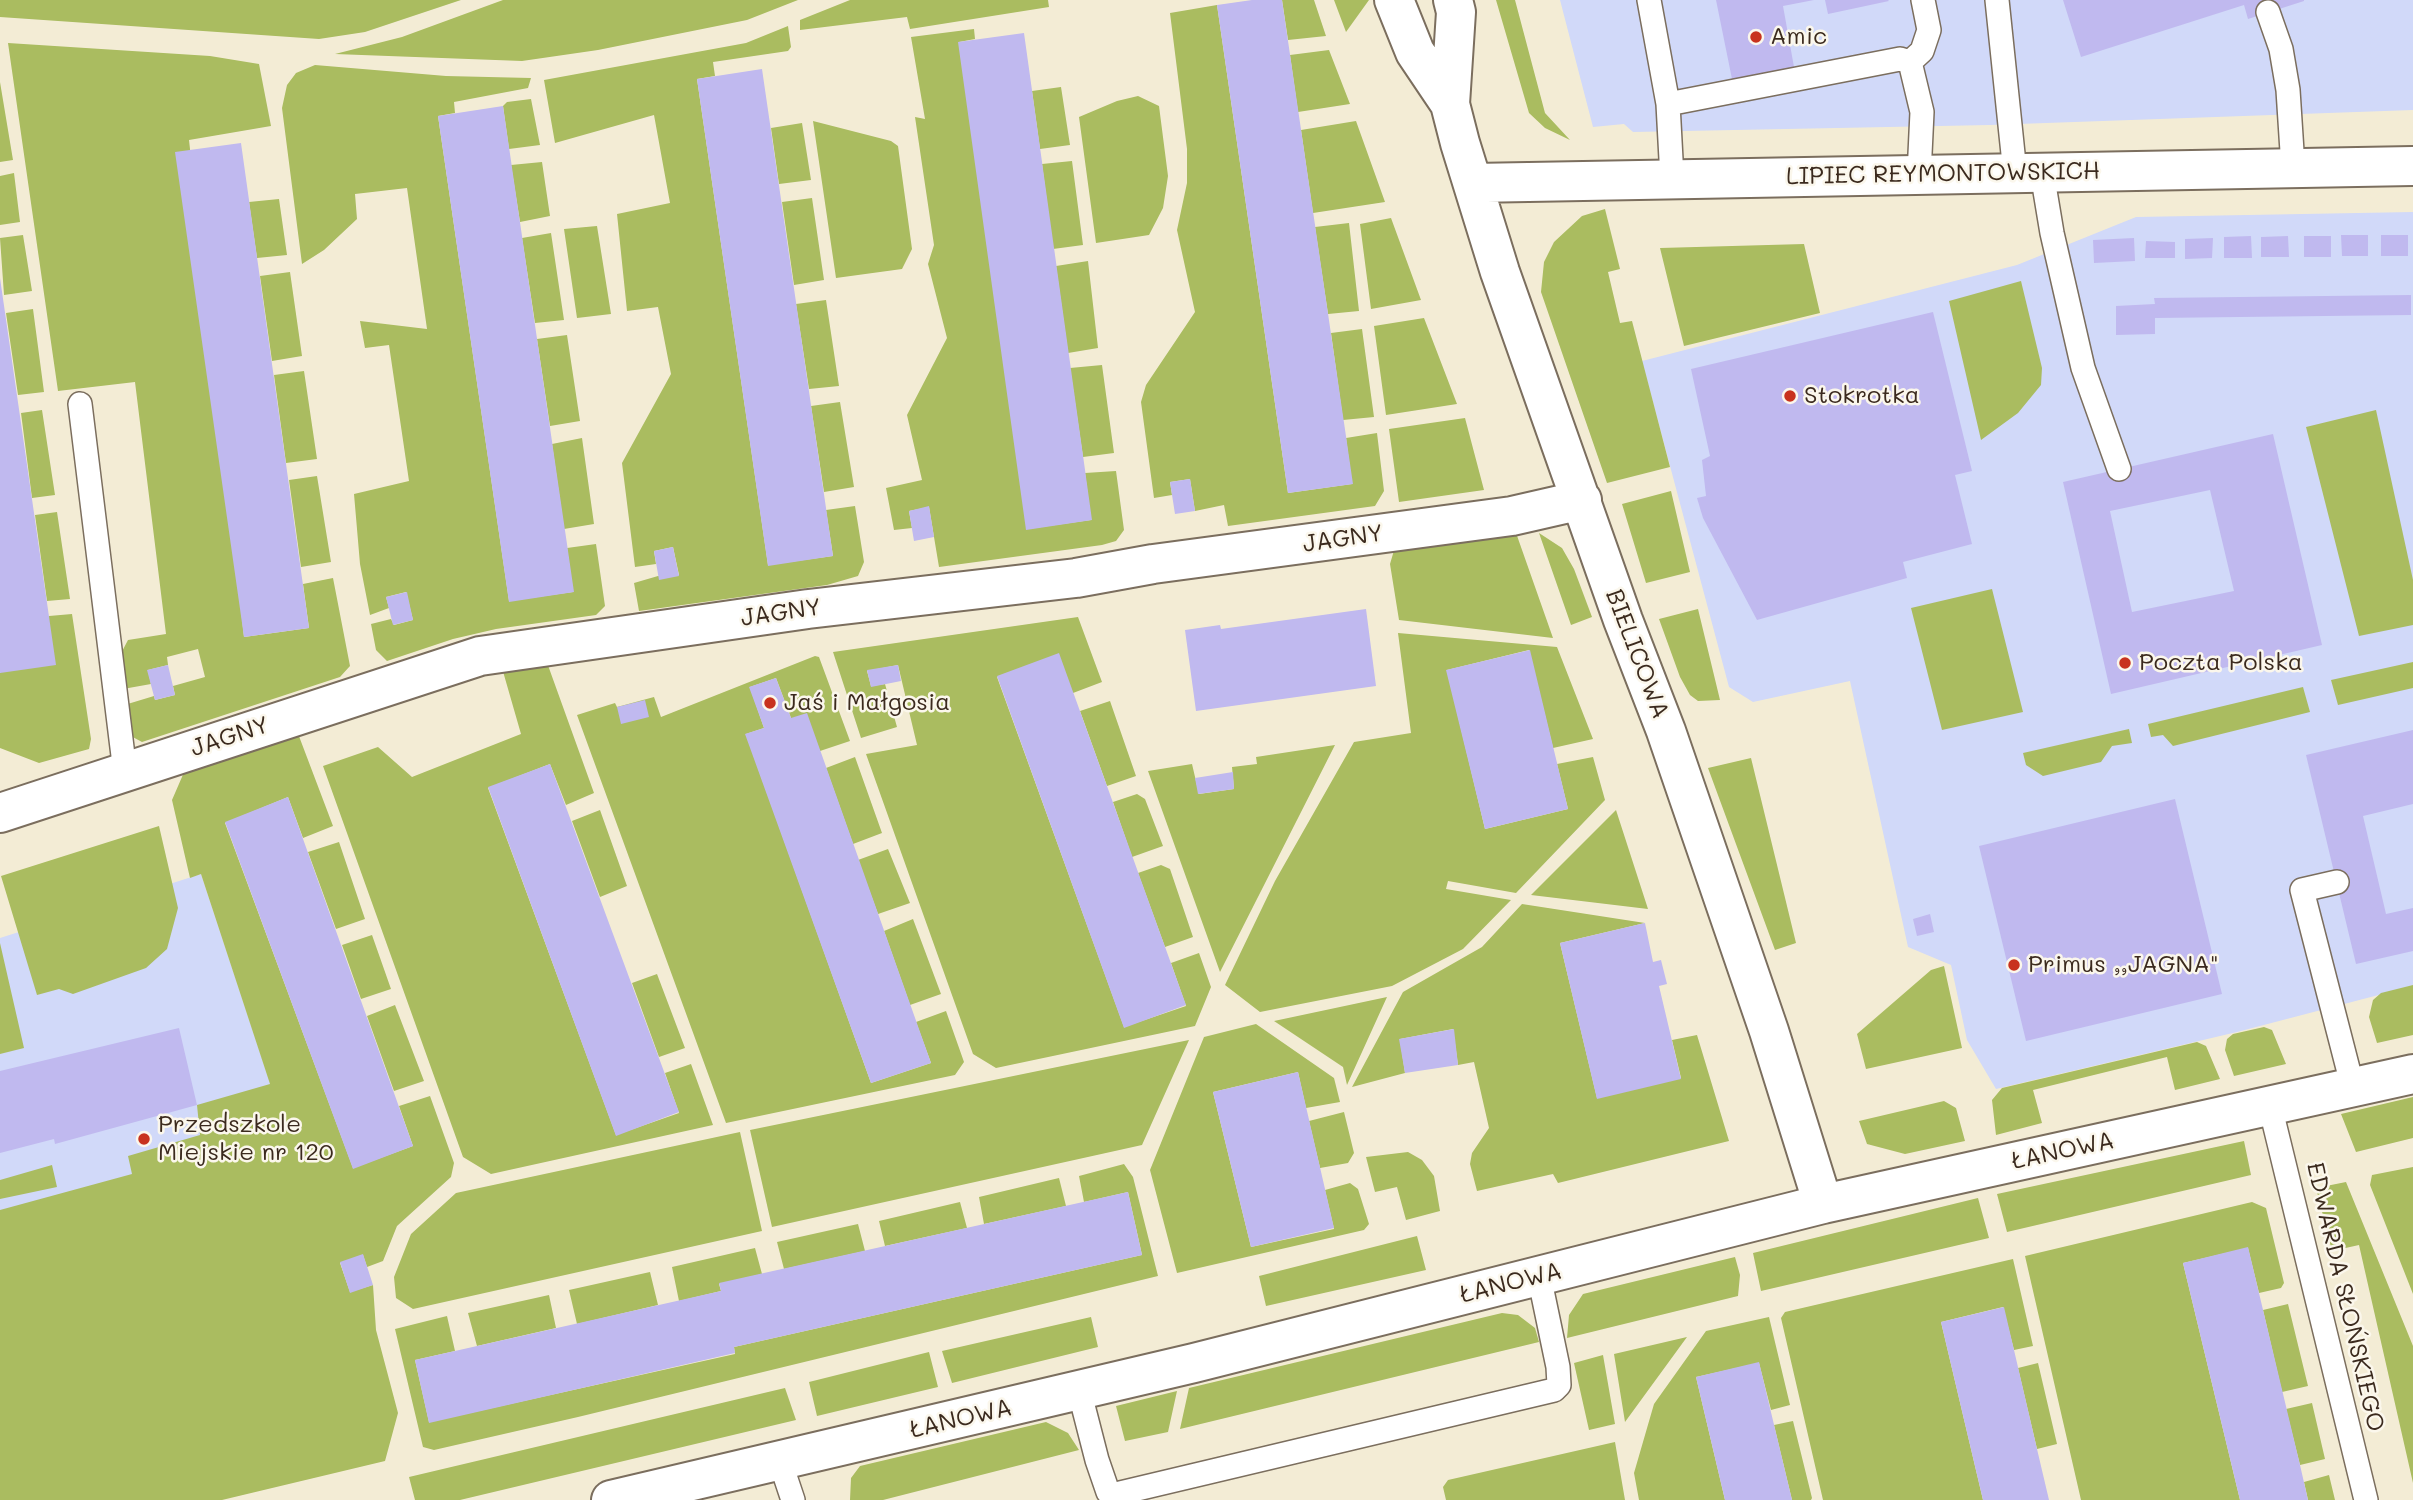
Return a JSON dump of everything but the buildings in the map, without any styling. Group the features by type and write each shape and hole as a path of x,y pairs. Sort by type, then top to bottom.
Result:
{"street":[{"name":"BIELICOWA","path":"1394,0 1415,52 1450,104 1500,272 1671,744 1769,1031 1823,1204"},
{"name":"BIELICOWA","path":"1450,104 1457,12 1454,0"},
{"name":"LIPIEC REYMONTOWSKICH","path":"1473,183 2413,166"},
{"name":"JAGNY","path":"0,813 480,656 808,609 1076,578 1166,562 1512,516 1582,500"},
{"name":"ŁANOWA","path":"611,1500 1079,1390 1823,1204 2413,1074"}],"lane":[{"path":"1649,0 1668,104 1672,178"},
{"path":"1910,62 1922,51 1929,30 1923,0"},
{"path":"1997,0 2029,173 2052,233 2083,368 2119,469"},
{"path":"2268,12 2281,49 2288,90 2293,167"},
{"path":"1668,104 1900,59 1910,62"},
{"path":"1910,62 1922,112 1919,175"},
{"path":"80,404 125,772"},
{"path":"2337,882 2302,890 2353,1088"},
{"name":"EDWARDA SŁOŃSKIEGO","path":"2270,1106 2366,1500"},
{"path":"1079,1390 1097,1460 1108,1492 1112,1495 1554,1390 1559,1385 1558,1367 1539,1276"},
{"path":"780,1461 793,1500"}],"shaded area":[{"path":"1560,0 2413,0 2413,110 1990,125 1633,132 1624,124 1593,127"},
{"path":"2413,212 2413,986 2237,1032 1996,1089 1967,1040 1951,965 1908,947 1850,681 1753,702 1729,687 1642,361 2017,265 2136,217"},
{"name":"Przedszkole Miejskie nr 120","path":"201,874 307,1195 0,1494 0,938"}],"green space":[{"path":"0,0 461,0 365,32 319,39 0,17"},
{"path":"503,0 798,0 747,20 598,50 522,61 335,54 402,37"},
{"path":"850,0 1048,0 1049,7 910,29 907,17 800,30 800,20"},
{"path":"1282,0 1314,0 1326,36 1288,40"},
{"path":"1334,0 1369,0 1346,32"},
{"path":"1496,0 1515,0 1545,113 1570,140 1545,128 1529,113"},
{"path":"1217,5 1288,493 1352,484 1346,438 1377,433 1384,491 1375,506 1228,526 1224,505 1195,511 1190,479 1170,482 1172,495 1154,498 1141,402 1146,385 1195,312 1177,230 1187,183 1187,149 1170,13"},
{"path":"788,26 791,47 788,51 713,62 715,76 697,79 768,565 833,556 826,510 855,506 864,562 858,576 827,585 639,611 634,583 658,576 679,575 673,547 654,551 656,564 635,567 622,463 671,374 658,307 627,311 617,214 670,203 654,115 555,143 544,80 746,43"},
{"path":"974,29 975,39 959,42 1027,529 1091,520 1085,473 1116,471 1124,530 1116,541 1102,545 939,567 929,507 909,511 912,528 894,530 886,488 922,480 907,415 947,338 928,264 934,245 915,117 925,119 911,37"},
{"path":"8,43 210,56 259,64 271,126 189,140 244,637 309,628 303,584 333,578 350,666 340,677 142,742 129,735 121,706 154,696 155,700 175,695 173,686 205,677 198,649 167,657 168,665 148,670 151,684 123,689 117,661 128,640 166,634 135,382 58,391"},
{"path":"1329,50 1350,104 1298,112 1290,55"},
{"path":"315,65 446,76 531,78 528,88 454,102 455,113 438,116 509,601 573,592 567,548 596,544 605,606 596,615 496,629 453,639 387,661 376,650 371,624 391,619 394,625 413,620 406,592 386,597 389,608 370,615 360,564 354,494 409,481 389,345 365,348 360,321 427,329 407,188 355,194 357,219 324,250 302,264 282,108 287,85 296,73"},
{"path":"0,82 13,160 0,162"},
{"path":"1061,87 1070,145 1040,149 1032,91"},
{"path":"1138,96 1159,106 1168,176 1163,208 1149,235 1096,243 1079,117 1117,101"},
{"path":"531,99 540,145 509,149 503,106 507,102"},
{"path":"813,121 891,141 898,146 912,249 902,269 836,278"},
{"path":"1356,121 1385,202 1313,213 1301,130"},
{"path":"802,123 811,180 779,184 771,128"},
{"path":"1072,161 1083,245 1053,249 1042,164"},
{"path":"542,162 550,216 520,222 511,165"},
{"path":"14,173 20,222 0,225 0,176"},
{"path":"812,198 824,280 794,285 782,202"},
{"path":"279,199 287,255 257,258 249,202"},
{"path":"1605,209 1620,269 1608,272 1620,323 1632,321 1670,467 1607,483 1541,292 1544,262 1554,242 1582,216"},
{"path":"1391,218 1421,300 1371,309 1360,224"},
{"path":"1349,223 1359,311 1328,314 1315,227"},
{"path":"597,226 611,314 577,318 564,229"},
{"path":"551,233 564,320 535,323 522,238"},
{"path":"23,235 32,291 4,295 0,238"},
{"path":"1804,244 1820,313 1684,346 1660,248"},
{"path":"1088,261 1098,348 1068,353 1056,266"},
{"path":"290,272 302,356 272,361 260,276"},
{"path":"2021,281 2042,368 2041,385 2018,413 1981,440 1949,301"},
{"path":"826,300 839,386 809,389 796,304"},
{"path":"33,309 44,392 18,395 6,313"},
{"path":"1424,318 1457,404 1386,415 1374,326"},
{"path":"1362,329 1374,417 1343,420 1331,333"},
{"path":"567,335 580,421 550,426 537,339"},
{"path":"1102,365 1114,453 1083,457 1070,368"},
{"path":"304,371 317,459 286,463 274,375"},
{"path":"840,402 854,487 824,492 811,406"},
{"path":"42,410 55,495 32,498 21,413"},
{"path":"2376,410 2413,580 2413,625 2359,636 2306,427"},
{"path":"1465,418 1484,490 1399,502 1389,429"},
{"path":"582,438 594,524 564,529 552,444"},
{"path":"317,476 331,562 301,567 289,480"},
{"path":"1671,491 1690,572 1646,583 1622,504"},
{"path":"57,512 70,599 47,601 35,515"},
{"path":"1515,530 1553,638 1399,620 1390,564 1395,547"},
{"path":"1539,533 1562,548 1574,569 1592,617 1571,625"},
{"path":"1992,589 2023,712 1942,730 1911,608"},
{"path":"1698,609 1720,700 1698,701 1690,695 1680,677 1659,619"},
{"path":"72,614 91,739 89,749 39,763 0,748 0,673 49,616"},
{"path":"1078,617 1102,682 1073,693 997,677 1124,1027 1186,1006 1171,963 1199,953 1211,987 1195,1026 996,1068 973,1054 866,754 917,745 898,665 867,671 871,686 885,684 897,727 861,738 833,652"},
{"path":"1398,633 1557,647 1593,739 1553,748 1529,650 1447,670 1485,829 1568,809 1557,764 1593,757 1605,800 1516,893 1448,881 1446,889 1511,900 1463,949 1392,986 1260,1012 1225,985 1275,881 1354,742 1411,733"},
{"path":"815,656 819,657 850,741 820,751 791,718 776,678 750,687 764,728 746,734 871,1083 931,1063 916,1022 946,1011 964,1062 955,1075 726,1123 577,715 615,703 617,707 654,697 661,717"},
{"path":"545,657 594,793 566,805 550,764 488,788 616,1135 679,1113 665,1073 691,1064 713,1125 491,1174 463,1157 323,766 378,747 412,777 521,734 500,661"},
{"path":"2413,662 2413,688 2338,705 2331,680"},
{"path":"2303,687 2310,712 2173,746 2163,735 2151,737 2148,724"},
{"path":"1110,701 1136,776 1107,786 1080,711"},
{"name":"Przedszkole Miejskie nr 120","path":"294,723 333,826 303,838 288,797 225,823 353,1168 413,1146 399,1106 430,1096 454,1163 451,1177 397,1226 383,1261 367,1267 363,1255 340,1263 350,1292 373,1285 376,1330 398,1413 385,1461 222,1500 0,1500 0,1210 132,1174 128,1156 200,1135 197,1105 270,1084 201,874 190,878 172,800 185,770"},
{"path":"2129,729 2132,743 2112,746 2101,762 2043,776 2026,765 2023,753"},
{"path":"1335,745 1220,972 1148,771 1192,764 1199,794 1234,789 1232,767 1257,764 1256,757"},
{"path":"855,757 882,833 853,844 826,768"},
{"path":"1751,758 1796,943 1775,950 1708,768"},
{"path":"1137,794 1145,799 1163,846 1132,857 1113,802"},
{"path":"600,810 627,886 600,897 572,821"},
{"path":"1616,810 1648,909 1531,895"},
{"path":"159,826 178,908 167,949 146,968 73,994 59,989 37,995 1,876"},
{"path":"339,842 365,919 336,929 308,852"},
{"path":"888,849 910,903 878,914 858,860"},
{"path":"1161,865 1170,869 1193,937 1165,947 1138,873"},
{"path":"1522,904 1645,923 1560,943 1597,1098 1681,1078 1672,1040 1697,1035 1729,1141 1558,1183 1553,1174 1477,1191 1470,1164 1472,1153 1489,1128 1474,1062 1458,1065 1453,1029 1400,1039 1405,1073 1352,1087 1403,992 1482,947"},
{"path":"913,919 941,994 910,1005 884,931"},
{"path":"372,935 391,989 361,999 342,945"},
{"path":"0,943 24,1048 0,1054"},
{"path":"1944,966 1962,1048 1866,1069 1857,1034 1931,970"},
{"path":"657,974 685,1048 659,1057 632,983"},
{"path":"2413,985 2413,1035 2377,1043 2369,1017 2373,1000 2381,993"},
{"path":"1387,997 1347,1085 1343,1067 1274,1021"},
{"path":"395,1005 424,1081 394,1091 367,1016"},
{"path":"1256,1024 1334,1078 1340,1102 1306,1108 1298,1072 1213,1092 1251,1247 1334,1229 1325,1190 1350,1183 1358,1189 1369,1224 1364,1230 1177,1273 1150,1170 1204,1037"},
{"path":"2264,1027 2272,1030 2286,1064 2234,1076 2225,1050 2227,1039 2233,1034"},
{"path":"1189,1040 1142,1145 772,1227 750,1130"},
{"path":"2197,1042 2206,1046 2220,1079 2175,1090 2167,1057 2033,1090 2042,1123 1996,1135 1992,1100 2002,1088"},
{"path":"2413,1097 2413,1138 2356,1152 2341,1114"},
{"path":"1944,1101 1956,1108 1965,1141 1905,1154 1867,1144 1859,1121"},
{"path":"1344,1112 1354,1153 1348,1163 1320,1168 1309,1121"},
{"path":"740,1132 762,1231 413,1309 396,1298 394,1277 411,1234 456,1193"},
{"path":"2244,1141 2251,1175 2007,1232 1997,1194"},
{"path":"1408,1152 1422,1160 1434,1176 1440,1211 1406,1220 1397,1187 1375,1192 1366,1157"},
{"path":"1124,1164 1133,1177 1158,1276 578,1417 434,1450 423,1447 395,1329 447,1316 455,1351 415,1360 429,1422 735,1354 734,1347 1142,1255 1128,1192 1084,1202 1079,1176"},
{"path":"52,1165 57,1187 0,1199 0,1180"},
{"path":"2413,1167 2413,1294 2370,1185 2372,1175"},
{"path":"1059,1178 1066,1206 984,1224 979,1197"},
{"path":"2346,1182 2413,1346 2413,1483 2359,1245 2332,1251 2316,1188"},
{"path":"1978,1198 1989,1238 1761,1291 1753,1253"},
{"path":"960,1202 967,1228 885,1246 879,1221"},
{"path":"2252,1202 2266,1208 2284,1283 2281,1288 2259,1293 2248,1248 2183,1263 2240,1500 2081,1500 2025,1256"},
{"path":"858,1224 865,1251 784,1269 777,1242"},
{"path":"1417,1236 1426,1270 1266,1306 1259,1276"},
{"path":"755,1248 762,1274 719,1284 721,1291 679,1301 672,1267"},
{"path":"1735,1257 1740,1275 1738,1296 1567,1338 1569,1315 1583,1294"},
{"path":"2013,1259 2033,1346 2014,1350 2003,1307 1941,1322 1983,1500 1823,1500 1781,1318 1785,1312"},
{"path":"650,1272 658,1305 577,1324 569,1290"},
{"path":"549,1295 556,1328 477,1346 468,1313"},
{"path":"2288,1304 2308,1386 2282,1392 2263,1310"},
{"path":"1502,1313 1518,1315 1535,1328 1539,1342 1180,1429 1189,1388"},
{"path":"1091,1317 1098,1347 952,1383 942,1351"},
{"path":"1769,1317 1790,1405 1771,1410 1759,1363 1696,1377 1725,1500 1639,1500 1634,1473 1654,1404 1706,1331"},
{"path":"1687,1337 1625,1422 1614,1354"},
{"path":"929,1352 938,1387 817,1416 809,1382"},
{"path":"1603,1355 1615,1424 1589,1430 1574,1363"},
{"path":"2038,1363 2057,1444 2037,1449 2018,1368"},
{"path":"785,1388 796,1420 460,1500 415,1500 409,1477"},
{"path":"1177,1391 1168,1432 1125,1441 1116,1406"},
{"path":"2312,1403 2325,1459 2300,1465 2286,1409"},
{"path":"1793,1421 1811,1500 1792,1500 1774,1425"},
{"path":"1046,1422 1068,1433 1079,1450 883,1500 850,1500 851,1478 860,1466"},
{"path":"1615,1442 1625,1500 1446,1500 1443,1487 1448,1480"},
{"path":"2329,1475 2335,1500 2308,1500 2304,1482"}],"place":[{"name":"Amic","path":"1756,37"},
{"name":"Stokrotka","path":"1790,396"},
{"name":"Poczta Polska","path":"2125,663"},
{"name":"Jaś i Małgosia","path":"770,703"},
{"name":"Primus ,,JAGNA\"","path":"2014,965"},
{"name":"Przedszkole Miejskie nr 120","path":"144,1139"}]}
